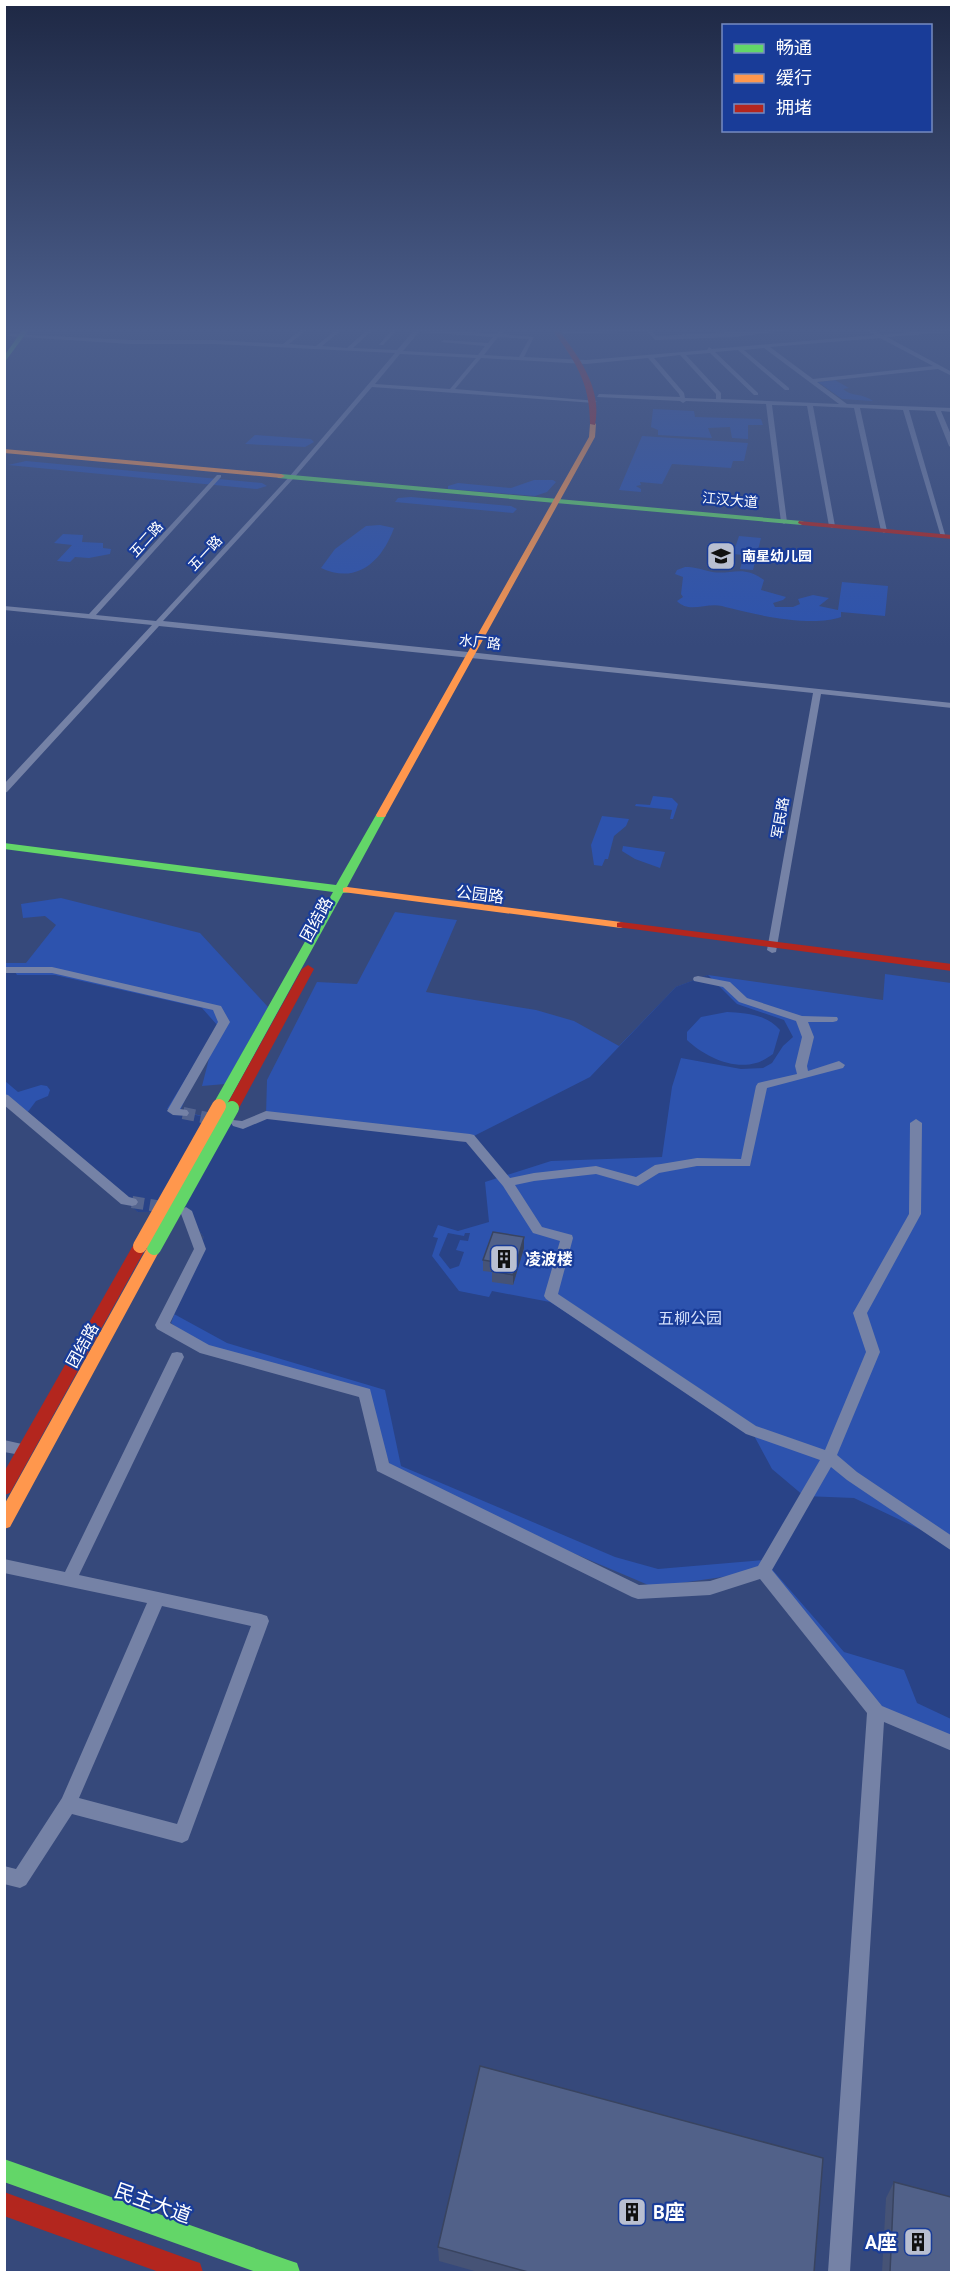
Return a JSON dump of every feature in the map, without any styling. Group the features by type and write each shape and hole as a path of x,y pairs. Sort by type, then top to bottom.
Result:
{"main road":[{"name":"团结路","path":"4,1522 154,1248 225,1107 557,504 599,434"},
{"name":"江汉大道","path":"4,451 289,480 947,538"},
{"name":"江汉大道","path":"4,457 289,480"},
{"name":"江汉大道","path":"557,504 832,526 947,538"},
{"name":"公园路","path":"4,848 951,970"},
{"name":"团结路","path":"4,1488 140,1246 225,1107"},
{"name":"民主大道","path":"4,2170 288,2272"},
{"path":"4,2204 191,2272"}],"street":[{"name":"五一路","path":"4,790 289,480 328,434"},
{"path":"773,434 784,522"},
{"path":"816,434 832,526"},
{"path":"863,434 884,531"},
{"path":"912,434 947,538"},
{"name":"五二路","path":"90,617 219,476"},
{"name":"水厂路","path":"4,608 951,706"},
{"name":"军民路","path":"773,948 817,692"},
{"path":"4,970 52,970 218,1008 224,1022 173,1111 183,1113"},
{"path":"698,979 726,984 744,1000 801,1019 833,1019"},
{"path":"801,1019 808,1037 801,1066 803,1076"},
{"path":"507,1183 534,1177 596,1170 638,1182 655,1169 697,1162 746,1163 762,1086 839,1065"},
{"path":"4,1098 125,1202 132,1202"},
{"path":"237,1123 243,1125 267,1115 470,1138 507,1183 538,1230 567,1238 551,1296 751,1430 829,1457 852,1476 951,1545"},
{"path":"186,1211 200,1249 162,1325 205,1349 365,1393 382,1467 638,1592 710,1588 764,1569 829,1457 873,1352 860,1313 915,1214 916,1122"},
{"path":"69,1580 177,1357"},
{"path":"4,1446 26,1450"},
{"path":"4,1566 261,1621 182,1834 68,1804"},
{"path":"764,1569 876,1711 951,1743"},
{"path":"4,1875 20,1880 68,1804 158,1598"},
{"path":"838,2272 876,1711"}],"green space":[{"path":"711,434 712,438 658,435"},
{"path":"731,434 748,434 748,439 732,438"},
{"path":"255,435 311,439 314,442 305,447 245,444"},
{"path":"642,436 748,443 744,461 733,461 731,468 672,464 662,484 640,482 641,485 636,486 641,489 641,492 619,490"},
{"path":"26,461 262,483 267,486 257,489 8,465"},
{"path":"534,480 556,482 547,492 535,496 448,489 448,486 458,483 511,488"},
{"path":"411,497 511,506 517,509 513,513 395,502 398,498"},
{"path":"380,525 394,528 383,551 366,567 346,574 334,573 321,568 335,549 366,526"},
{"path":"63,534 83,535 82,542 103,543 103,548 111,549 110,554 89,558 75,557 70,562 57,561 72,545 54,543"},
{"path":"739,536 761,538 753,570 740,569 744,555 733,554"},
{"path":"685,567 715,572 742,571 756,575 764,580 761,590 786,597 773,603 775,607 793,607 800,604 798,599 813,595 829,598 819,606 838,610 842,582 888,586 885,616 841,612 841,617 814,621 765,616 716,605 687,607 677,601 683,597 681,594 683,577 675,574 677,570"},
{"path":"653,796 672,798 678,804 673,819 670,819 672,810 635,806 636,804 650,805"},
{"path":"602,816 629,819 626,826 614,836 608,859 605,859 602,866 594,865 591,845"},
{"path":"623,846 665,852 660,868 635,859 622,851"},
{"name":"五柳公园","path":"61,898 200,933 268,1007 225,1084 202,1086 216,1031 180,1111 243,1125 266,1115 267,1080 317,982 357,984 395,912 457,920 426,992 536,1010 574,1021 619,1046 676,987 708,975 883,1000 885,974 951,983 951,1743 876,1711 764,1571 653,1587 394,1477 365,1393 205,1349 171,1323 204,1237 186,1211 138,1212 5,1099 5,963 26,963 56,925 45,916 23,918 21,904","holes":["302,1120 469,1139 462,1142"]}],"shaded area":[{"path":"5,971 15,972 17,975 55,975 202,1008 218,1026 167,1109 243,1125 266,1115 462,1142 590,1077 676,987 708,975 737,1004 784,1020 793,1037 783,1046 772,1063 763,1068 741,1069 681,1058 672,1087 662,1157 551,1161 485,1182 489,1222 458,1231 438,1225 433,1237 438,1238 432,1256 459,1291 489,1297 492,1291 550,1302 751,1430 772,1469 804,1496 854,1498 951,1544 951,1719 917,1703 904,1670 844,1652 764,1560 658,1569 615,1557 401,1466 385,1390 227,1343 174,1314 204,1237 186,1211 138,1212 24,1117 36,1101 48,1096 50,1090 47,1086 41,1085 18,1092 5,1081","holes":["727,1012 748,1014 775,1025 780,1030 773,1054 763,1061 737,1065 710,1056 687,1040 687,1032 701,1017"]},
{"path":"448,1233 464,1236 465,1233 470,1233 468,1241 460,1240 456,1250 464,1252 459,1266 450,1269 439,1255"}],"building":[{"name":"凌波楼","path":"493,1232 524,1237 513,1275 492,1271 495,1262 483,1260"},
{"name":"B座","path":"480,2066 823,2158 814,2272 528,2272 438,2247"},
{"name":"A座","path":"894,2182 951,2197 951,2272 890,2272"}],"tunnel":[{"path":"183,1113 217,1120"},
{"path":"132,1202 169,1208"}],"traffic: fast":[{"path":"281,476 802,523"},
{"path":"219,1106 381,815"},
{"path":"4,846 347,890"},
{"path":"154,1248 232,1108"},
{"path":"4,2170 288,2272"}],"traffic: slow":[{"path":"381,815 592,434"},
{"path":"4,451 281,476"},
{"path":"347,890 621,925"},
{"path":"140,1246 219,1106"},
{"path":"4,1522 154,1248"}],"traffic: jam":[{"path":"802,523 952,537"},
{"path":"621,925 952,968"},
{"path":"232,1108 308,969"},
{"path":"4,1488 140,1246"},
{"path":"4,2204 191,2272"}],"place":[{"name":"南星幼儿园","path":"721,556"},
{"name":"凌波楼","path":"504,1259"},
{"name":"B座","path":"632,2212"},
{"name":"A座","path":"918,2242"}]}
